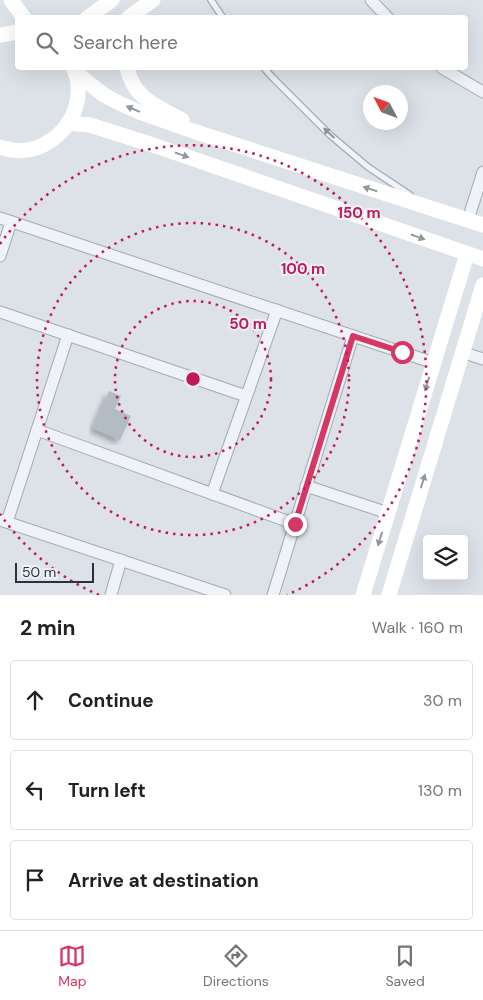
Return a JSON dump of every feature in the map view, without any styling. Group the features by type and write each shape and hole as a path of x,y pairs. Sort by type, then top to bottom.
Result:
{"main road":[{"path":"11,0 22,15"},
{"path":"91,15 112,0"},
{"path":"132,15 155,0"},
{"path":"142,15 155,0"},
{"path":"0,35 15,32"},
{"path":"74,70 104,95 119,104 139,112 483,225"},
{"path":"0,147 12,150 32,149 50,141 65,128 75,111 78,92 74,70"},
{"path":"128,70 132,84 146,99 209,136"},
{"path":"68,123 90,126 156,146 483,259"},
{"path":"363,595 467,254"},
{"path":"388,595 483,285"},
{"path":"448,316 455,313 459,314 467,322 460,343 462,352"}],"street":[{"path":"371,0 385,15"},
{"path":"445,70 483,92"},
{"path":"468,220 483,172"},
{"path":"0,256 6,220 434,363"},
{"path":"212,494 277,310"},
{"path":"0,312 246,396"},
{"path":"68,335 37,430 3,521 224,595"},
{"path":"272,595 353,336"},
{"path":"462,352 483,359"},
{"path":"37,430 295,524"},
{"path":"306,486 388,513"},
{"path":"111,595 121,560"}],"lane":[{"path":"210,0 221,15"},
{"path":"266,70 330,135 368,167 423,206"}],"building":[{"path":"109,391 121,396 115,409 131,416 120,440 93,428"}],"route":[{"path":"295,524 353,336 402,352"}]}
